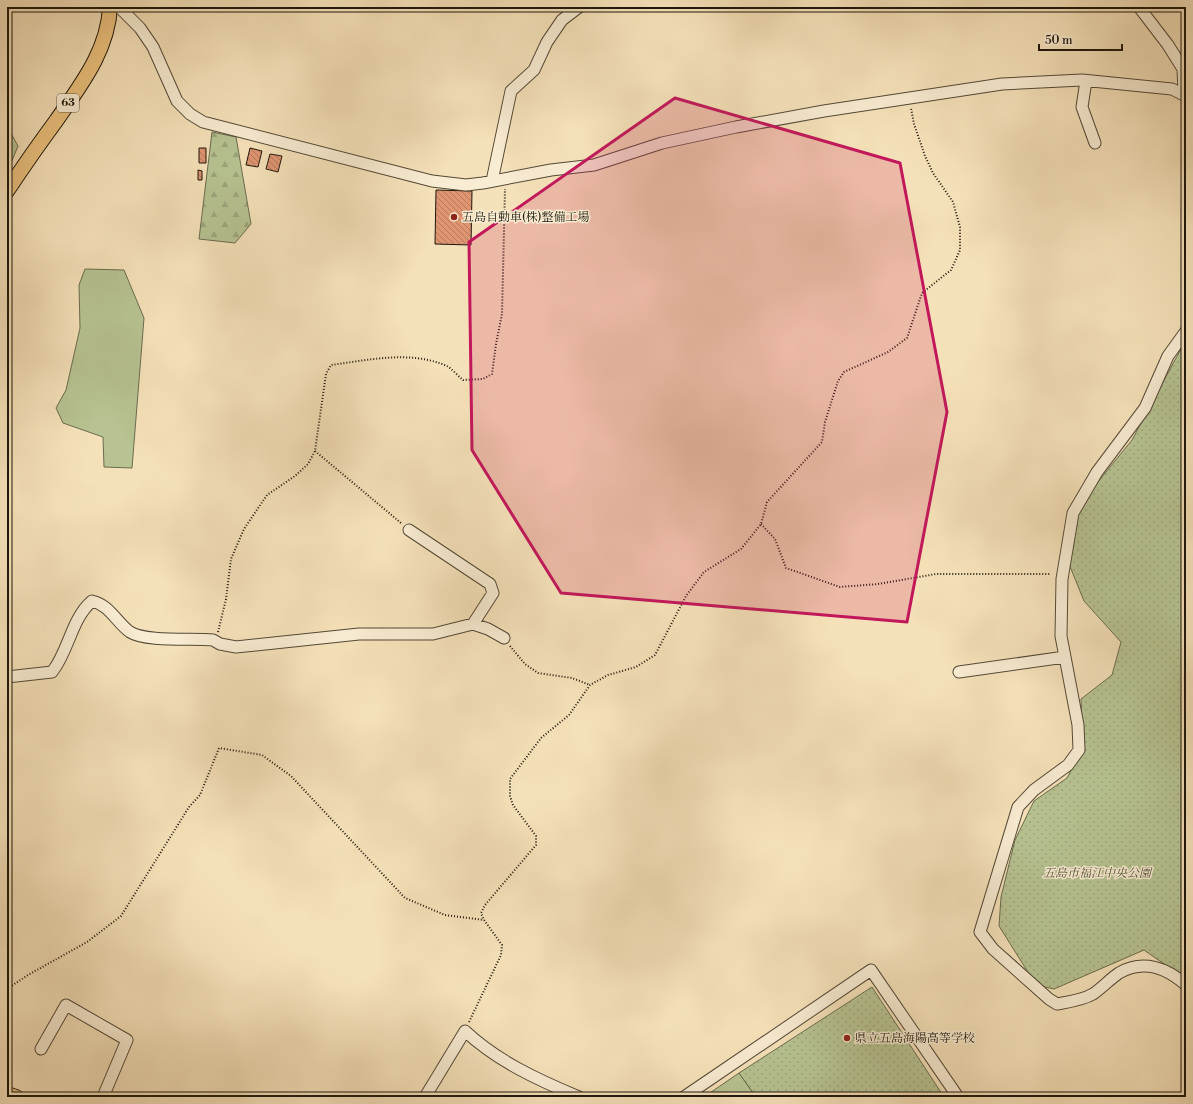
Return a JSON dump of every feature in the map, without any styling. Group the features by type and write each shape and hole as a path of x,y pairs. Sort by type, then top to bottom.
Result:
{"main road":[{"name":"63","path":"7,191 92,67 105,36 109,21 110,7"},
{"path":"7,1094 16,1097"}],"street":[{"path":"119,7 140,28 153,47 177,102 190,114 203,122 432,181 466,185 594,165 662,143 736,127 1002,84 1086,81 1172,89 1185,95 1183,69 1168,45 1139,7"},
{"path":"492,182 511,91 534,70 547,42 562,20 580,7"},
{"path":"1086,81 1082,107 1095,143"},
{"path":"1186,331 1168,356 1145,408 1097,472 1073,513 1063,574 1061,636 1078,725 1079,750 1068,765 1034,790 1018,807 980,932 994,949 1049,999 1057,1004 1092,994 1119,973 1137,965 1159,967 1178,978 1186,985"},
{"path":"409,530 490,584 492,593 473,624"},
{"path":"7,677 52,672 58,665 74,628 86,606 92,601 107,607 131,632 143,637 213,640 220,644 236,647 261,646 353,635 432,634 473,624 488,629 504,638"},
{"path":"959,672 1065,658"},
{"path":"684,1097 871,970 958,1097"},
{"path":"41,1049 66,1005 127,1040 103,1097"},
{"path":"424,1097 465,1031 480,1045 512,1066 579,1097"}],"path":[{"path":"465,1031 500,955 502,945 484,920 481,913 485,905 536,844 536,836 513,805 510,796 510,779 542,738 569,715 590,685 608,675 636,666 655,655 686,596 704,572 741,549 761,524 767,502 822,442 825,422 838,381 844,372 888,352 907,338 922,293 951,270 960,250 960,227 953,202 933,173 925,156 914,124 910,98"},
{"path":"213,640 218,632 226,599 231,559 244,529 267,495 295,476 308,464 315,451 326,374 331,365 394,356 410,357 448,367 463,380 484,379 492,374 502,314 506,178"},
{"path":"315,451 409,530"},
{"path":"761,524 775,539 786,568 840,587 878,584 936,574 1063,574"},
{"path":"504,638 525,664 538,673 572,678 590,685"},
{"path":"7,989 28,975 87,942 120,916 190,807 200,795 219,748 262,755 291,776 316,805 405,898 445,915 484,920"}],"highlighted area":[{"path":"675,98 900,163 947,412 907,622 561,593 472,450 469,242"}],"green space":[{"path":"7,126 18,146 7,173"},
{"path":"212,132 236,137 251,224 235,243 199,239"},
{"path":"85,269 124,270 144,318 132,468 104,467 103,437 63,423 56,408 66,390 80,328 79,285"},
{"name":"五島市福江中央公園","path":"1186,343 1186,982 1177,973 1144,950 1054,989 1036,985 999,926 1001,897 1015,840 1034,801 1067,778 1083,748 1081,699 1112,675 1121,642 1084,601 1069,564 1080,504 1132,440 1182,347"},
{"name":"県立五島海陽高等学校","path":"872,987 944,1097 756,1097 739,1073"},
{"path":"739,1073 756,1097 704,1097"}],"building":[{"path":"199,148 206,148 206,163 199,163"},
{"path":"250,148 262,151 258,167 246,165"},
{"path":"270,154 282,156 278,172 266,169"},
{"path":"198,170 202,171 202,180 198,180"},
{"name":"五島自動車(株)整備工場","path":"436,190 472,191 471,245 435,244"}],"place":[{"name":"五島自動車(株)整備工場","path":"454,217"},
{"name":"県立五島海陽高等学校","path":"847,1038"}]}
